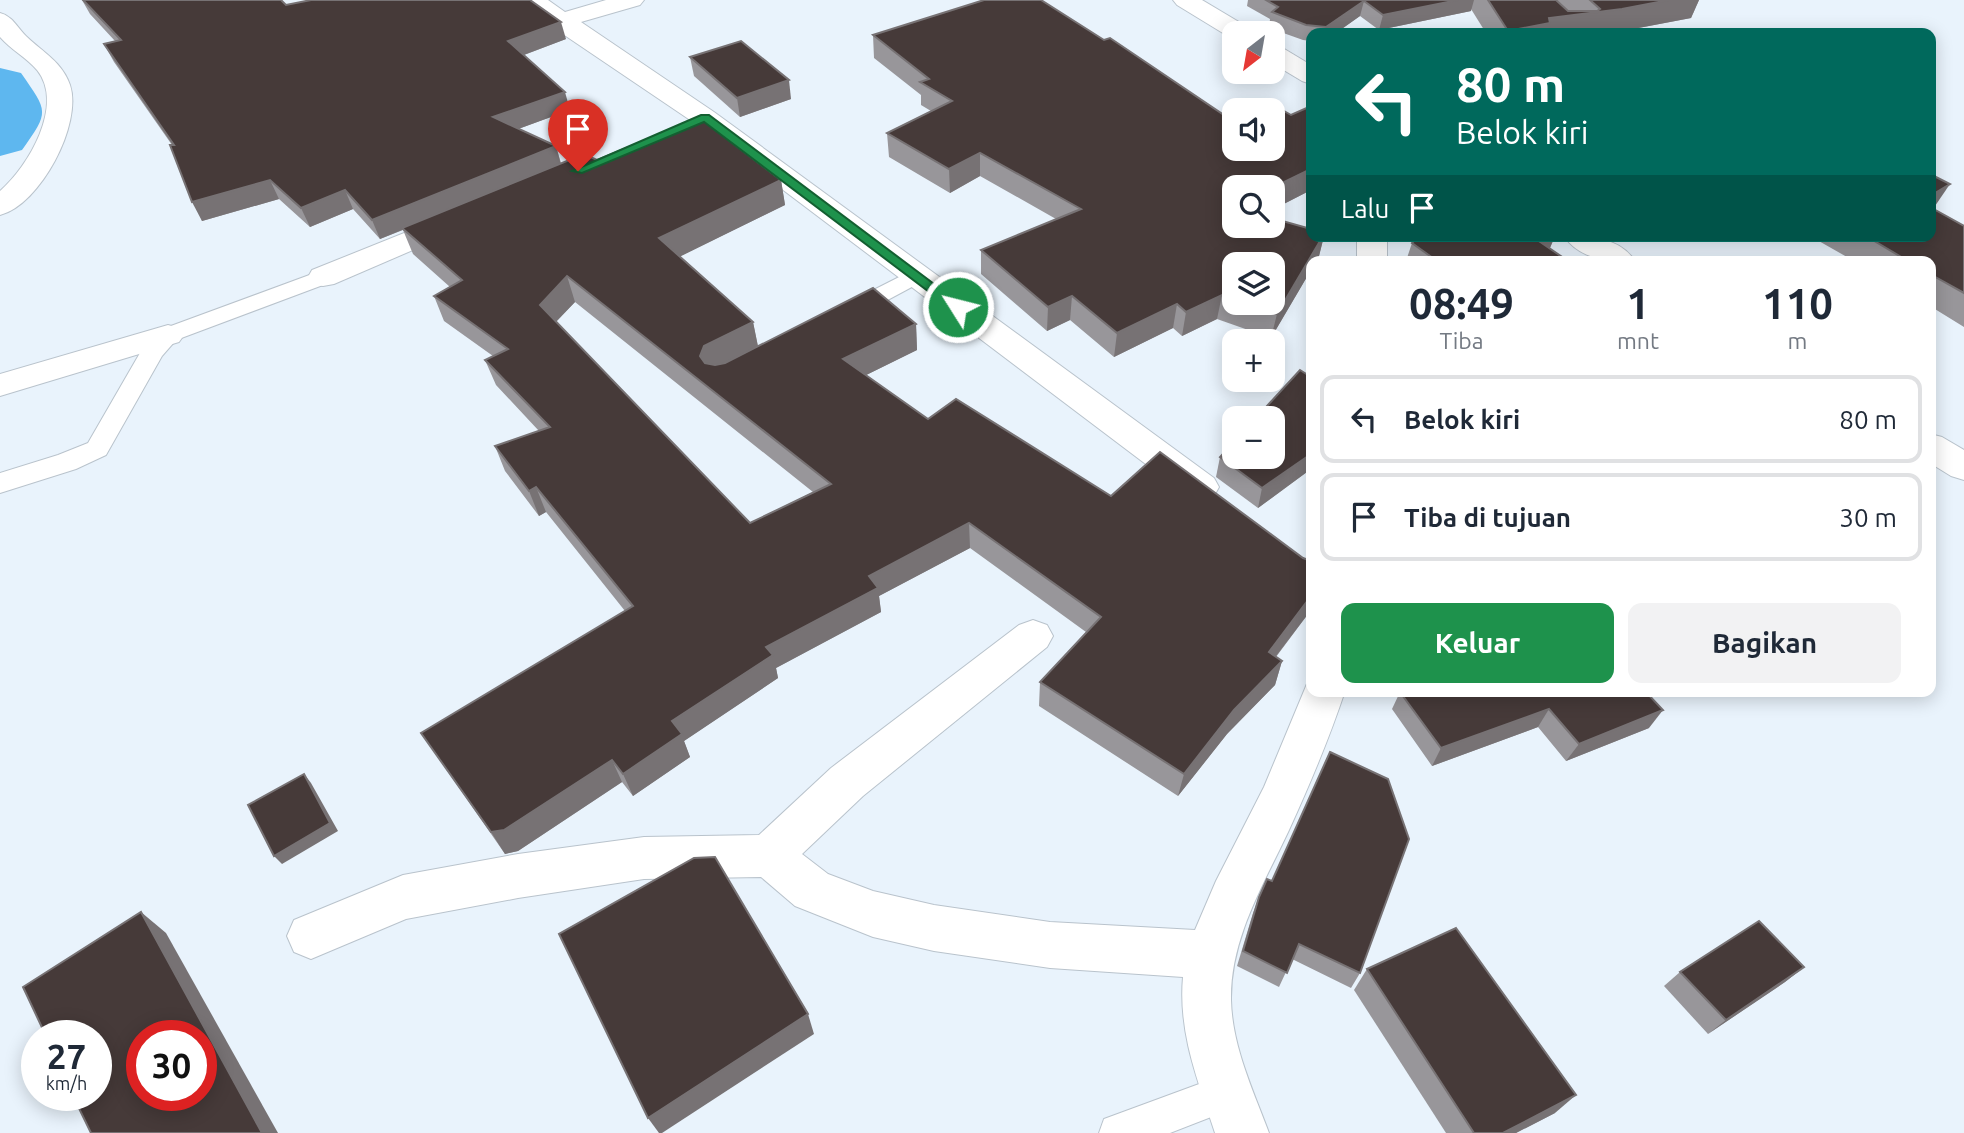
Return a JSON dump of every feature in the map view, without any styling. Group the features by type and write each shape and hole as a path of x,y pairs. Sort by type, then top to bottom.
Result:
{"main road":[{"path":"532,0 692,123 915,276 1226,505"},
{"path":"560,21 632,0"},
{"path":"1185,0 1222,22"},
{"path":"0,20 20,44 49,68 61,91 58,117 49,142 28,180 0,206"},
{"path":"1285,60 1306,73"},
{"path":"323,277 476,213"},
{"path":"1589,242 1612,256"},
{"path":"0,385 168,335"},
{"path":"1936,450 1964,467"},
{"path":"769,856 847,782 1032,636"},
{"path":"1235,1112 1212,1043 1206,999 1212,955 1226,912 1280,801 1322,697"},
{"path":"312,936 403,897 518,876 644,858 769,856 812,890 873,914 922,925 1050,945 1212,955"}],"lane":[{"path":"830,321 915,276"},
{"path":"0,483 67,462 97,449 152,352 168,335 323,277"},
{"path":"1118,1133 1235,1112"}],"building":[{"path":"83,0 281,0 286,5 311,0 530,0 561,22 508,41 565,92 493,117 556,146 372,220 345,190 301,208 270,180 192,202 170,145 174,145 104,44 121,40"},
{"path":"984,0 1041,0 1104,40 1110,38 1222,114 1222,161 1285,161 1285,112 1291,115 1306,108 1306,171 1285,182 1285,175 1222,175 1222,238 1285,238 1285,222 1306,228 1306,242 1319,242 1311,256 1306,256 1306,265 1285,300 1285,252 1222,252 1222,295 1186,312 1177,304 1117,333 1072,296 1048,307 981,250 1081,209 980,153 949,169 887,133 952,101 920,82 929,79 873,35"},
{"path":"1266,0 1458,0 1383,15 1364,1 1326,27 1306,25 1272,12 1278,7"},
{"path":"1488,0 1556,0 1568,11 1597,11 1600,9 1590,0 1669,0 1622,9 1549,18 1550,23 1524,28 1506,28"},
{"path":"741,41 789,80 737,98 690,57"},
{"path":"700,118 781,180 659,238 753,322 704,346 700,356 705,363 725,363 873,288 916,324 843,359 928,419 956,399 1111,496 1160,452 1306,559 1306,603 1269,652 1282,661 1234,710 1184,774 1040,682 1101,617 969,523 869,576 878,588 766,647 773,655 672,721 682,734 623,774 612,760 504,830 491,832 421,733 633,606 536,487 529,491 495,446 550,427 485,360 508,349 434,296 462,280 402,228 584,154 597,160","holes":["567,276 831,484 750,523 540,305"]},
{"path":"1936,177 1950,184 1936,192"},
{"path":"1936,210 1964,226 1964,293 1936,277 1936,256 1900,256 1876,242 1936,242"},
{"path":"1540,242 1561,256 1430,256 1412,243"},
{"path":"1300,370 1306,374 1306,457 1262,488 1236,469 1285,469 1285,406 1267,406 1280,392 1285,392 1285,386"},
{"path":"1404,697 1651,697 1663,710 1579,744 1549,709 1441,748"},
{"path":"1330,752 1388,779 1409,839 1360,973 1299,944 1287,973 1243,951 1259,897 1267,879 1272,881"},
{"path":"304,774 330,823 274,856 248,805"},
{"path":"715,857 808,1014 648,1118 559,934 694,858"},
{"path":"141,912 200,1020 126,1020 126,1111 217,1111 217,1051 262,1133 91,1133 80,1111 112,1111 112,1020 38,1020 23,987"},
{"path":"1759,921 1804,967 1726,1020 1680,972"},
{"path":"1456,928 1576,1095 1503,1133 1474,1133 1367,969"}],"waterway":[{"path":"0,86 12,104 11,122 0,137"}],"route":[{"path":"578,171 705,118 958,307"}]}
